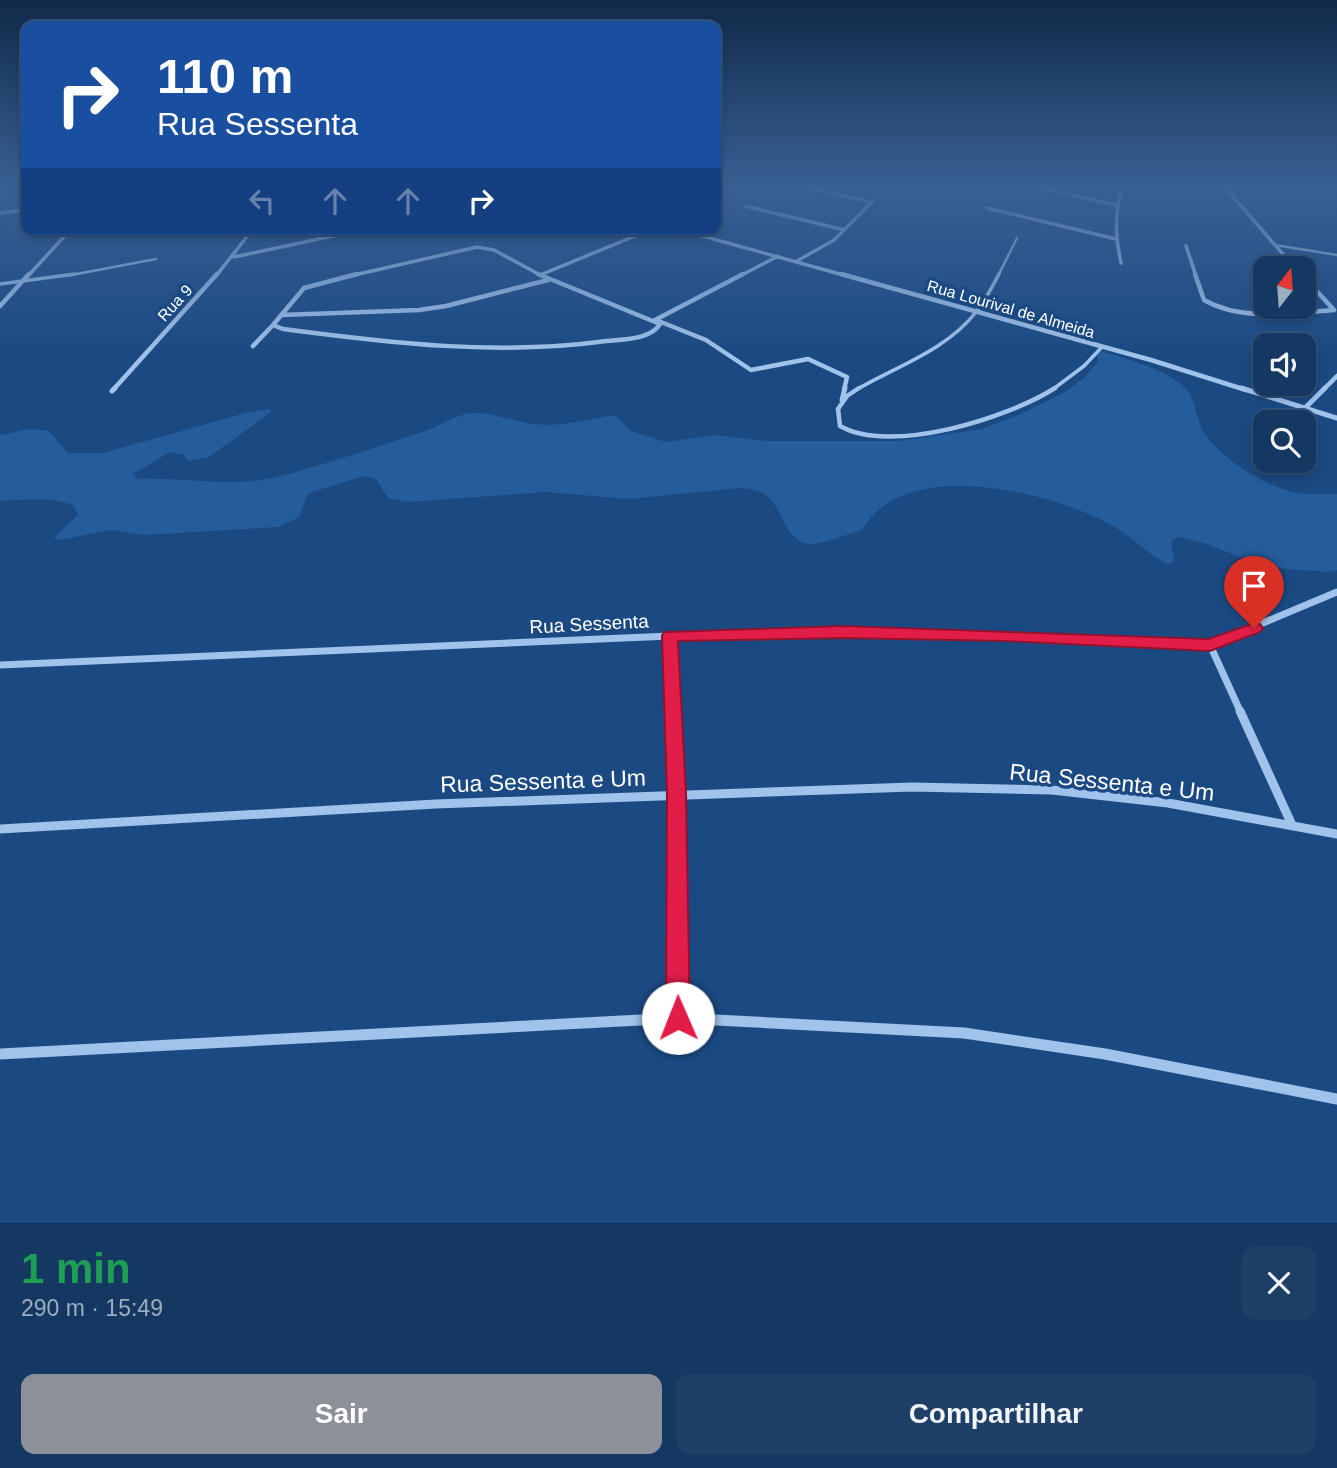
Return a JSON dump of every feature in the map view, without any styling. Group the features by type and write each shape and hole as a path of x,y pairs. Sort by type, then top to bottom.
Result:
{"street":[{"path":"0,306 59,242"},
{"name":"Rua 9","path":"113,391 244,242"},
{"path":"233,257 304,242"},
{"path":"540,275 620,242"},
{"name":"Rua Lourival de Almeida","path":"726,242 1102,347 1337,418"},
{"path":"797,261 830,242"},
{"path":"1117,242 1121,263"},
{"path":"1275,244 1286,256"},
{"path":"1186,246 1204,300 1211,305 1252,312 1336,312"},
{"path":"253,346 281,315 295,293 310,285 467,249 488,248 549,280 706,340 751,370 808,359 847,377 842,400"},
{"path":"655,320 778,256"},
{"path":"281,315 419,310 446,306 549,280"},
{"path":"1316,290 1336,312"},
{"path":"272,325 283,329 371,340 521,349 567,347 644,335 659,328 660,324 655,320"},
{"path":"1306,408 1337,376"},
{"name":"Rua Sessenta","path":"0,665 670,636 843,632 1210,645 1337,592"},
{"path":"670,636 677,794 678,1018"},
{"path":"1210,645 1292,825"},
{"name":"Rua Sessenta e Um","path":"0,829 423,805 912,787 1052,790 1168,803 1337,834"},
{"path":"0,1054 678,1018 964,1033 1105,1054 1337,1100"}],"lane":[{"path":"1015,242 976,312 964,325 897,369 842,400 837,418 839,425 846,433 857,437 895,436 950,428 1018,408 1082,369 1102,347"},
{"path":"1275,244 1337,255"},
{"path":"0,284 156,259"}],"shaded area":[{"path":"1097,350 1144,365 1178,382 1189,393 1202,429 1209,439 1244,470 1287,490 1308,494 1337,494 1337,570 1328,572 1265,567 1207,544 1179,537 1171,541 1174,562 1168,564 1115,527 1088,514 1056,502 982,487 945,486 911,493 883,507 862,530 814,544 804,543 791,533 767,496 758,491 741,488 628,499 545,492 409,502 388,498 376,479 364,476 312,492 307,496 299,517 279,527 145,535 111,530 59,540 54,537 78,515 74,506 47,500 0,501 0,435 30,429 49,431 68,453 103,453 249,412 270,409 271,412 209,457 188,461 184,455 170,452 133,474 139,479 225,482 260,480 296,472 425,431 469,413 548,425 611,415 631,431 666,442 714,435 767,441 898,441 981,429 1021,414 1065,392 1084,378 1098,361"}],"route":[{"path":"678,1018 677,794 670,636 843,632 1210,645 1254,628"}]}
